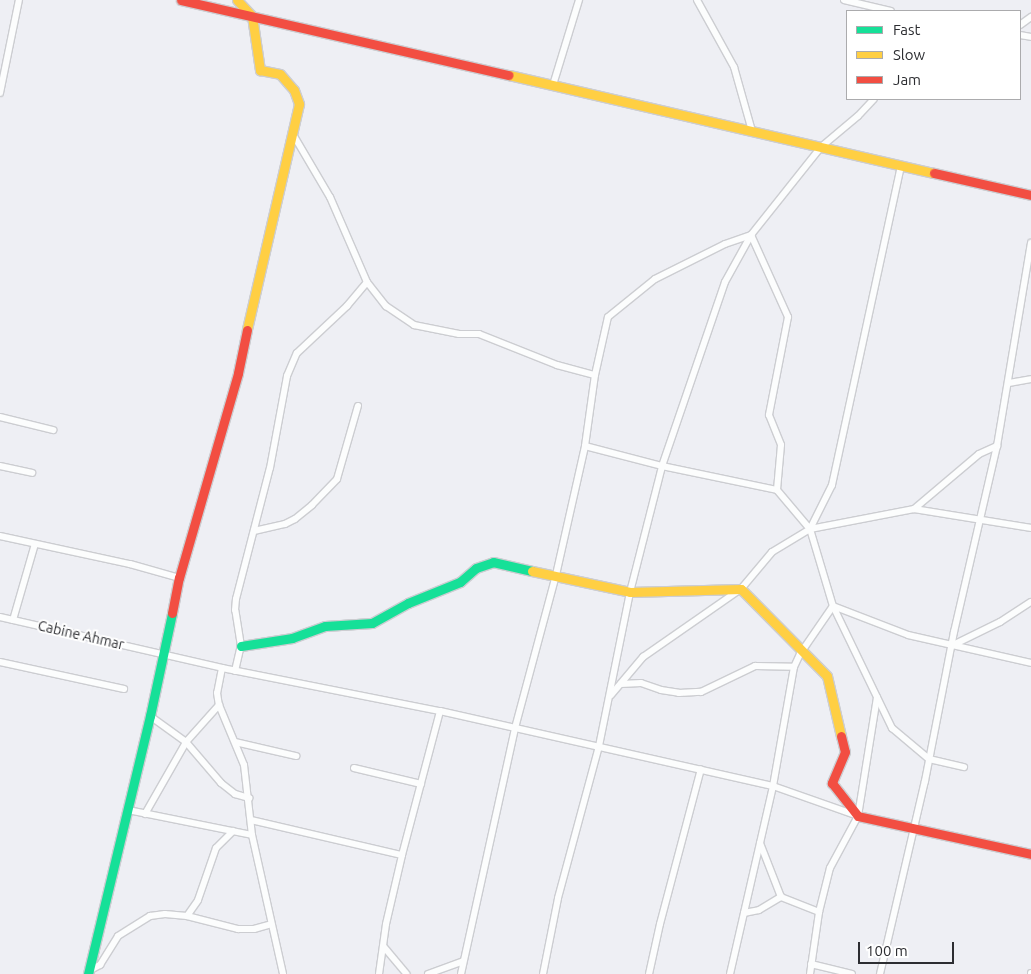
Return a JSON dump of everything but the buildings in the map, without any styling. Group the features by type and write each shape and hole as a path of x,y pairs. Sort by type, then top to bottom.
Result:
{"street":[{"path":"0,93 19,0"},
{"path":"181,0 1031,195"},
{"path":"89,972 150,716 179,578 238,373 256,284 294,136 299,104 294,90 280,74 260,70 252,16 237,0"},
{"path":"552,85 579,0"},
{"path":"697,0 734,67 752,131"},
{"path":"844,0 887,10"},
{"path":"543,974 558,898 611,696 630,592 662,466 725,282 751,236 822,147 873,100"},
{"path":"294,136 330,197 367,282 386,306 414,325 459,334 479,334 557,365 595,374"},
{"path":"810,529 832,485 901,165"},
{"path":"461,974 515,728 556,575 585,446 595,374 608,317 614,310 655,279 725,244 751,236"},
{"path":"751,236 788,317 769,415 780,445 777,490"},
{"path":"880,974 915,828 951,646 997,446 1031,244"},
{"path":"234,670 242,646 235,610 236,599 270,468 287,376 297,353 347,306 367,282"},
{"path":"1009,383 1031,379"},
{"path":"254,531 285,524 294,519 312,505 337,479 358,406"},
{"path":"0,417 53,430"},
{"path":"585,446 662,466 777,490 810,529 833,606 892,728 929,759 964,767"},
{"path":"914,509 980,454 997,446"},
{"path":"0,466 32,473"},
{"path":"611,696 643,657 741,589 772,552 810,529 914,509 980,518 1031,528"},
{"path":"0,536 130,564 179,578"},
{"path":"13,620 35,544"},
{"path":"242,646 292,638 325,626 372,623 408,603 460,582 476,568 492,562 630,592 741,589 827,676 845,752 832,783 858,816 1031,854"},
{"path":"951,646 1000,622 1031,602"},
{"path":"833,606 908,635 1031,663"},
{"path":"730,974 773,786 794,667 802,651 833,606"},
{"name":"Cabine Ahmar","path":"0,617 222,668 440,711 701,769 773,786 858,816"},
{"path":"0,662 124,689"},
{"path":"621,684 641,683 661,690 679,693 701,692 756,666 794,667"},
{"path":"222,668 217,687 220,705 244,765 252,835 283,974"},
{"path":"810,974 819,912 830,868 858,816 877,696"},
{"path":"145,814 186,742 220,705"},
{"path":"379,974 386,924 402,855 440,711"},
{"path":"150,716 186,742 220,783 235,794 249,798"},
{"path":"235,742 296,756"},
{"path":"354,768 421,784"},
{"path":"650,974 660,924 701,769"},
{"path":"128,810 252,835"},
{"path":"251,820 402,855"},
{"path":"187,916 198,900 216,848 233,830"},
{"path":"760,842 781,897 819,912"},
{"path":"744,913 759,910 781,897"},
{"path":"89,972 100,965 118,936 150,916 165,914 187,916 238,929 254,929 271,924"},
{"path":"384,947 407,974"},
{"path":"428,974 463,961"},
{"path":"811,964 852,974"}],"traffic: fast":[{"path":"241,646 292,638 325,626 372,623 408,603 460,582 476,568 493,562 532,571"},
{"path":"88,974 150,716 172,613"}],"traffic: slow":[{"path":"237,0 252,16 260,70 280,74 294,90 299,104 247,330"},
{"path":"509,75 934,173"},
{"path":"532,571 630,592 741,589 827,676 841,736"}],"traffic: jam":[{"path":"181,0 509,75"},
{"path":"934,173 1031,195"},
{"path":"172,613 179,578 238,373 247,330"},
{"path":"841,736 845,752 832,783 858,816 1031,854"}]}
